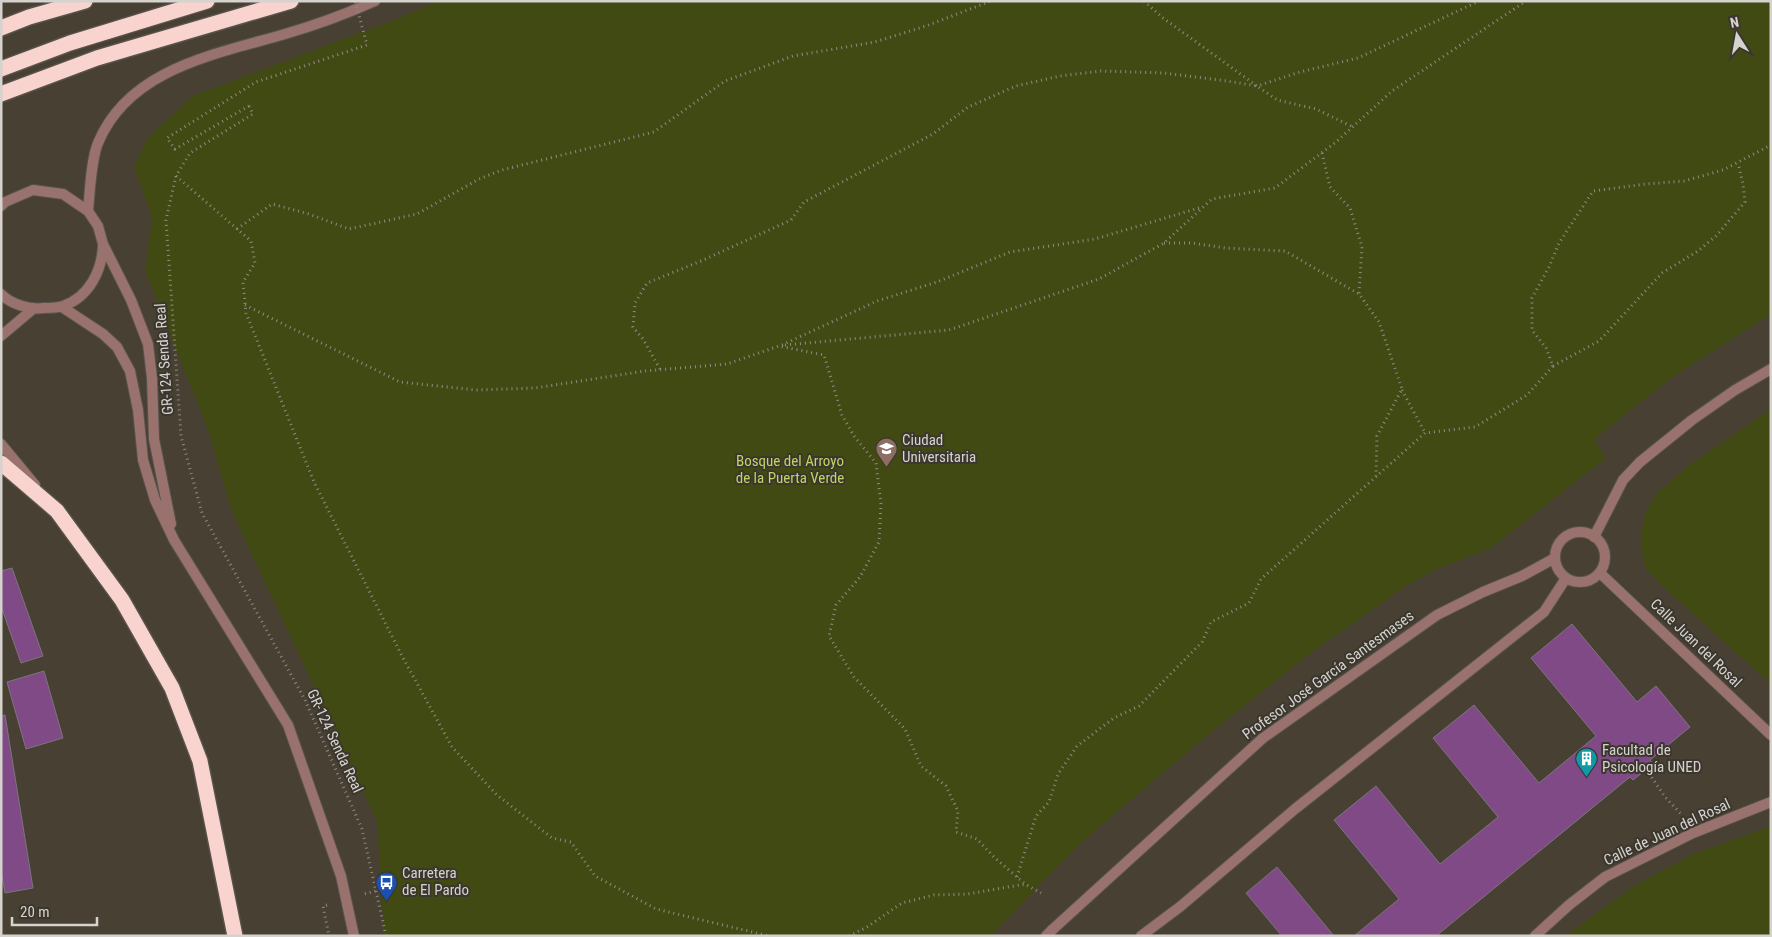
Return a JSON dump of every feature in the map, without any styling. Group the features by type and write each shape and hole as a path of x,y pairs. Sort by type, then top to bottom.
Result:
{"highway":[{"path":"1,28 85,1"},
{"path":"1,69 70,43 207,1"},
{"path":"1,94 97,58 291,1"},
{"path":"1,463 56,511 122,600 172,688 200,761 235,936"}],"street":[{"path":"88,211 97,144 111,120 128,98 169,72 203,57 286,34 351,12 375,1"},
{"path":"1,206 33,190 63,194 88,211 98,226 103,244 131,300 148,344 152,378 154,439 174,540"},
{"path":"1,294 7,300 33,309 62,307 76,300 88,289 97,275 102,260 103,244"},
{"path":"62,307 103,334 117,347 130,371 138,410 142,460 155,500 174,540 288,725 341,876 354,936"},
{"path":"1,336 33,309"},
{"path":"1594,537 1623,480 1640,462 1692,420 1735,390 1771,369"},
{"path":"1,444 56,511"},
{"path":"1577,532 1586,533 1594,537 1604,549 1605,558 1600,573 1593,579 1584,582 1575,582 1566,578 1558,570 1555,558 1556,549 1561,541 1568,535 1577,532"},
{"name":"Profesor José García Santesmases","path":"1049,933 1263,738 1437,615 1483,592 1522,576 1555,558"},
{"name":"Calle Juan del Rosal","path":"1600,573 1771,735"},
{"path":"1141,936 1181,906 1296,809 1544,612 1566,578"},
{"name":"Calle de Juan del Rosal","path":"1535,936 1569,905 1605,877 1693,832 1771,802"}],"path":[{"name":"GR-124 Senda Real","path":"355,1 366,45 256,82 167,138 175,149 249,106 253,114 190,153 176,176 166,220 180,436 202,513 305,700 362,829 386,936"},
{"path":"237,228 272,204 309,214 349,229 417,214 478,179 502,170 654,132 725,81 793,56 875,42 926,26 991,1"},
{"path":"1144,1 1163,18 1277,100 1316,109 1353,127"},
{"path":"660,369 643,339 633,327 635,302 646,282 701,261 791,220 804,202 933,134 968,108 1016,86 1060,76 1101,71 1164,73 1228,80 1257,86 1300,72 1358,58 1479,1"},
{"path":"779,346 949,330 1099,279 1164,243 1212,200 1275,188 1322,153 1392,91 1526,1"},
{"path":"1553,366 1546,348 1532,330 1532,298 1549,267 1559,243 1592,191 1646,184 1684,182 1723,170 1771,144"},
{"path":"1322,153 1330,187 1350,208 1362,247 1359,294"},
{"path":"1017,877 1036,816 1049,802 1058,774 1077,746 1114,718 1139,706 1202,642 1211,622 1249,603 1261,579 1425,434 1475,427 1527,395 1553,366 1599,341 1662,273 1698,251 1716,236 1745,202 1738,163"},
{"path":"176,176 252,242 255,263 243,282 246,313 314,482 402,656 452,747 497,795 552,838 571,842 595,876 656,910 769,936"},
{"path":"245,306 400,382 476,390 535,388 660,369 727,364 779,346 877,301 937,282 1010,252 1095,239 1204,207"},
{"path":"1164,243 1192,243 1226,248 1285,251 1359,294 1379,322 1402,389 1425,434"},
{"path":"779,346 824,355 842,416 854,436 876,463 881,504 879,542 860,577 836,606 829,636 854,677 905,728 921,766 946,786 958,811 956,832 977,839 1017,877 1041,893"},
{"path":"1376,476 1377,436 1402,389"},
{"path":"1646,769 1665,797 1681,814"},
{"path":"849,936 902,903 934,895 968,894 1026,884"},
{"path":"329,936 323,906 376,891"}],"shaded area":[{"name":"Bosque del Arroyo de la Puerta Verde","path":"1,1 1771,1 1771,936 1,936"}],"green space":[{"name":"Bosque del Arroyo de la Puerta Verde","path":"439,1 1771,1 1771,314 1674,376 1594,439 1606,458 1491,548 1439,568 1409,584 1312,652 1210,733 1077,846 991,936 384,936 377,821 233,514 207,427 145,271 152,217 134,167 148,138 192,96 399,18"},
{"path":"1771,409 1771,684 1659,583 1646,569 1642,552 1641,532 1645,514 1656,494 1692,463"},
{"path":"1771,826 1771,936 1565,936 1631,888 1691,855"}],"building":[{"path":"12,568 43,656 21,663 1,606 1,571"},
{"name":"Facultad de Psicología UNED","path":"1572,624 1637,702 1656,686 1690,727 1650,760 1653,764 1633,780 1630,777 1436,936 1354,936 1399,899 1334,820 1376,786 1440,864 1498,817 1433,738 1474,705 1539,783 1596,736 1531,658"},
{"path":"44,671 63,738 26,749 7,682"},
{"path":"5,715 33,888 5,893 1,871 1,716"},
{"path":"1277,867 1334,936 1282,936 1246,893"}],"place":[{"name":"Ciudad Universitaria","path":"886,468"},
{"name":"Facultad de Psicología UNED","path":"1586,778"},
{"name":"Carretera de El Pardo","path":"386,901"}]}
